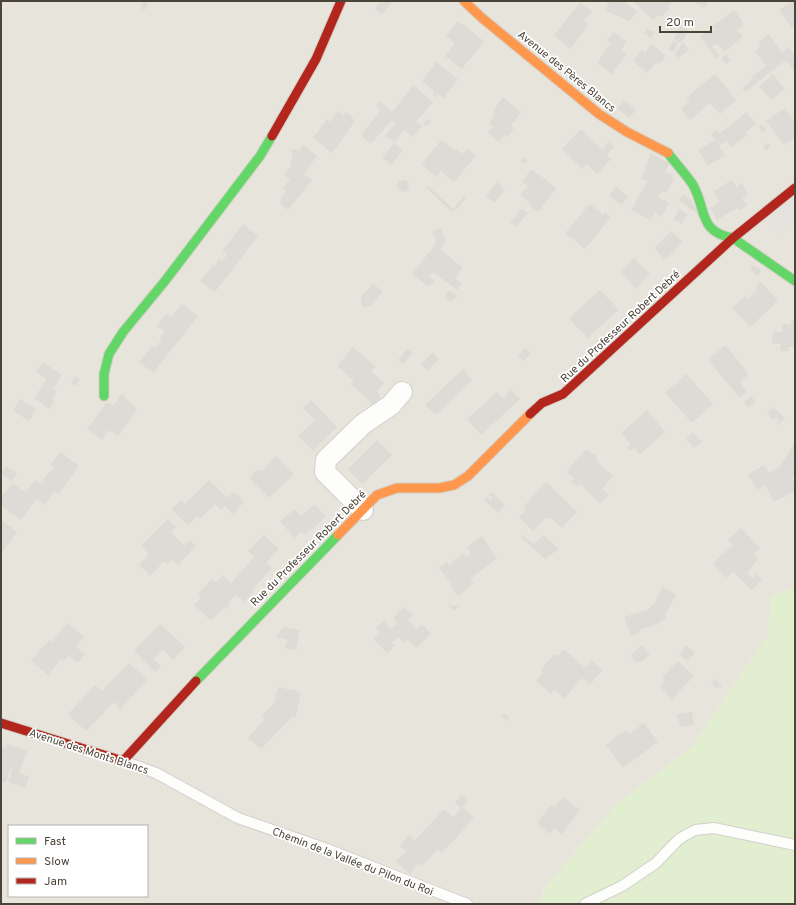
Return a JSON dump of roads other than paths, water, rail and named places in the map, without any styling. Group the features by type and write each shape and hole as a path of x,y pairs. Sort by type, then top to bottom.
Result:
{"street":[{"path":"104,396 104,374 112,348 260,156 316,59 341,1"},
{"name":"Avenue des Pères Blancs","path":"464,1 482,18 599,114 627,132 668,153 693,186 709,228 721,236 733,238 795,281"},
{"name":"Rue du Professeur Robert Debré","path":"123,761 216,660 377,495 397,488 438,488 454,485 468,476 542,403 563,394 733,238 795,188"},
{"path":"363,510 325,472 326,460 363,424 392,405 402,392"},
{"name":"Avenue des Monts Blancs","path":"1,723 123,761"}],"lane":[{"name":"Avenue des Monts Blancs","path":"123,761 156,774 238,818"},
{"name":"Chemin de la Vallée du Pilon du Roi","path":"238,818 327,849 467,904"},
{"path":"585,904 622,886 656,863 679,839 695,830 714,828 795,845"}]}
